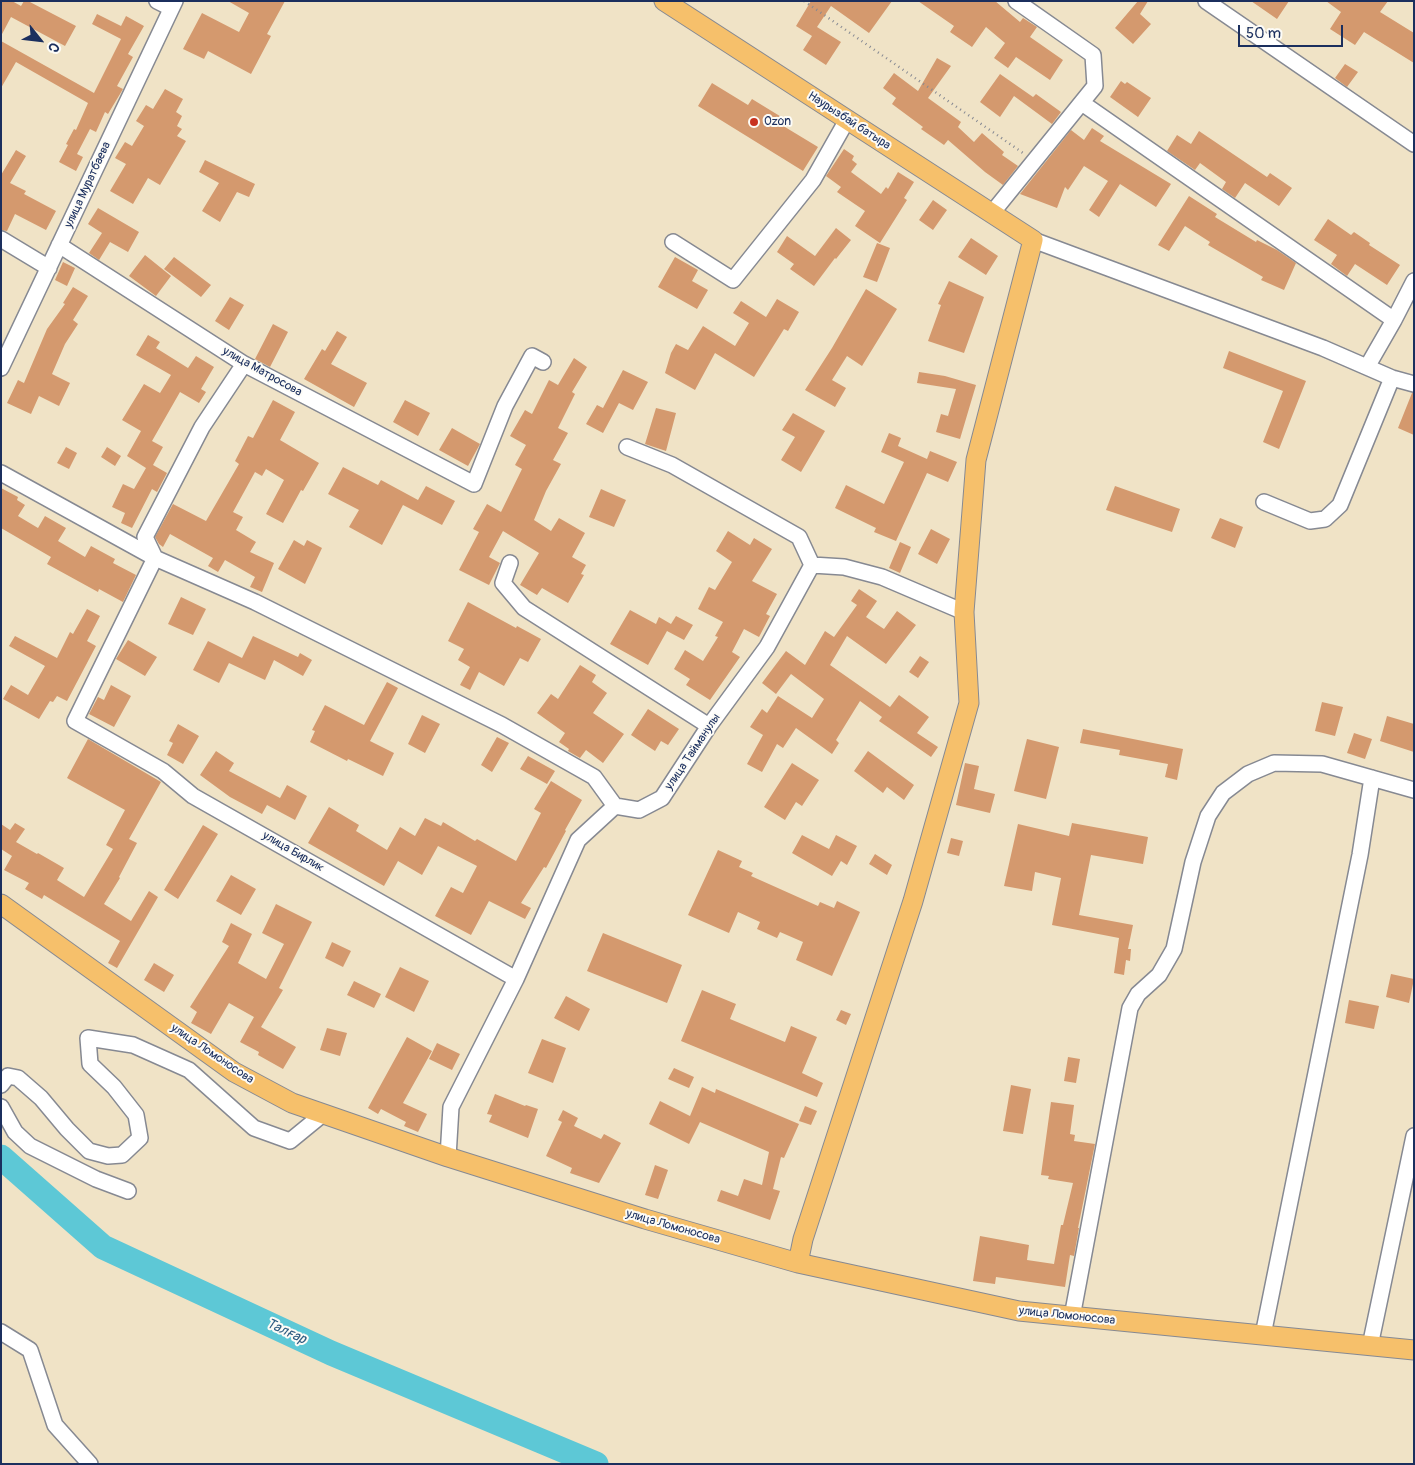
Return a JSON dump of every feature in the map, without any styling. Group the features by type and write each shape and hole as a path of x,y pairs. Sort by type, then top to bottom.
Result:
{"main road":[{"name":"Наурызбай батыра","path":"664,1 1033,240"},
{"path":"798,1263 806,1230 913,901 969,703 964,612 976,460 1033,240"},
{"name":"улица Ломоносова","path":"1,904 234,1072 292,1103 448,1158 645,1219 798,1263 1019,1311 1414,1350"}],"street":[{"path":"157,1 173,5"},
{"path":"992,214 1095,86 1093,55 1016,1"},
{"path":"1206,1 1414,144"},
{"name":"улица Муратбаева","path":"1,368 173,5"},
{"path":"1082,103 1394,320"},
{"path":"673,242 733,280 813,180 847,120"},
{"path":"1,239 50,268"},
{"path":"1033,240 1324,348 1392,378 1414,384"},
{"name":"улица Матросова","path":"59,245 244,364 474,484 505,406 532,356 543,362"},
{"path":"1367,367 1414,281"},
{"path":"155,558 146,537 202,427 244,364"},
{"path":"1264,502 1310,521 1325,519 1340,504 1392,378"},
{"path":"627,447 672,465 799,537 812,565 844,567 882,578 964,612"},
{"path":"1,473 155,558 255,602 502,725 594,778 615,806 578,840 516,979 451,1107 448,1158"},
{"name":"улица Бирлик","path":"155,558 75,721 163,770 193,796 516,979"},
{"path":"510,563 504,583 524,608 709,726"},
{"name":"улица Тайманулы","path":"615,806 639,810 662,798 709,726 767,647 812,565"},
{"path":"1072,1317 1130,1008 1138,994 1160,974 1174,949 1193,862 1208,816 1223,793 1248,774 1274,763 1322,764 1414,790"},
{"path":"1263,1335 1348,919 1372,778"},
{"path":"1,1085 8,1076 18,1078 41,1098 67,1129 89,1150 108,1156 122,1156 140,1138 136,1114 90,1064 88,1038 133,1045 189,1070 254,1128 290,1142 323,1114"},
{"path":"1,1107 15,1132 30,1146 96,1179 128,1191"},
{"path":"1370,1346 1414,1136"},
{"path":"1,1332 30,1350 55,1425 90,1464"}],"path":[{"path":"804,1 1035,161"}],"building":[{"path":"1,1 12,1 21,6 24,1 28,1 76,26 65,46 11,17 1,36"},
{"path":"228,1 285,1 267,34 271,36 251,74 208,51 204,59 183,49 202,13 239,32 249,13"},
{"path":"811,1 892,1 869,33 831,6 817,27 841,42 826,65 803,50 812,36 796,26"},
{"path":"918,1 995,1 1020,22 1023,18 1037,27 1030,37 1063,60 1050,80 1016,57 1008,68 994,58 1005,43 986,27 972,47 950,32 954,26"},
{"path":"1138,1 1148,1 1140,14 1151,24 1133,44 1115,28"},
{"path":"1251,1 1289,1 1277,19"},
{"path":"1326,1 1388,1 1380,12 1414,33 1414,63 1364,32 1355,45 1330,29 1341,12"},
{"path":"97,14 121,26 126,16 144,26 128,54 133,57 117,86 123,89 108,114 105,112 96,132 90,129 77,154 83,157 76,171 59,162 68,145 66,144 74,129 76,130 88,103 16,62 1,88 1,41 94,93 121,39 92,24"},
{"path":"937,58 951,66 928,98 961,122 958,127 974,142 982,133 1004,152 1002,155 1018,166 1003,185 948,140 944,145 921,129 923,127 892,104 896,98 883,88 894,73 918,91"},
{"path":"1345,64 1358,72 1347,87 1335,78"},
{"path":"1000,74 1033,97 1036,94 1061,112 1052,124 1014,96 1000,117 980,102"},
{"path":"1121,81 1125,84 1127,82 1151,98 1138,117 1110,97"},
{"path":"712,83 748,105 752,99 783,118 780,124 818,147 803,171 698,106"},
{"path":"165,89 183,99 176,112 182,116 177,126 182,129 177,136 186,141 160,185 148,178 133,204 110,191 126,164 115,158 125,142 132,146 144,126 136,121 146,105 153,109"},
{"path":"1092,128 1104,136 1100,141 1171,184 1156,207 1120,184 1099,217 1089,210 1108,181 1084,166 1068,190 1065,187 1057,208 1020,194 1071,130 1084,140"},
{"path":"1199,131 1267,177 1270,173 1292,188 1279,206 1245,183 1235,198 1222,189 1226,182 1200,163 1195,170 1167,151 1177,135 1191,144"},
{"path":"844,149 854,156 852,160 857,164 851,172 881,194 886,187 888,189 898,172 914,182 904,198 907,200 880,243 855,226 865,211 837,192 841,187 826,176"},
{"path":"16,150 26,156 10,183 26,191 24,194 56,211 46,230 15,214 7,231 1,230 1,175"},
{"path":"205,160 255,184 249,197 237,192 220,222 202,211 219,183 199,172"},
{"path":"1189,196 1217,214 1215,217 1256,242 1257,240 1277,250 1296,263 1284,290 1261,280 1263,277 1208,245 1210,242 1185,226 1169,251 1158,245"},
{"path":"933,200 947,210 933,230 919,220"},
{"path":"98,208 139,232 128,252 110,242 99,260 89,253 102,233 88,224"},
{"path":"1328,219 1351,235 1354,232 1370,243 1369,245 1400,265 1387,285 1355,264 1347,276 1331,264 1337,255 1314,240"},
{"path":"836,228 851,240 814,286 790,269 794,264 777,252 787,236 815,256"},
{"path":"971,238 998,256 986,275 958,257"},
{"path":"877,243 890,248 877,282 863,277"},
{"path":"145,255 171,276 156,296 129,276"},
{"path":"174,257 211,285 201,297 164,269"},
{"path":"675,257 698,270 692,281 708,290 697,309 658,287"},
{"path":"63,262 75,268 67,286 55,280"},
{"path":"949,281 984,297 964,353 928,341 941,305 938,304"},
{"path":"73,287 88,296 73,320 78,324 65,344 52,374 70,383 59,406 39,396 31,414 7,403 18,380 24,383 47,329 65,304 63,303"},
{"path":"866,289 897,309 862,366 847,356 832,380 846,388 835,407 805,390"},
{"path":"230,297 244,305 229,330 215,321"},
{"path":"777,299 799,312 788,331 784,329 754,377 715,353 695,390 665,373 676,344 688,350 703,326 735,346 749,323 733,313 741,301 766,317"},
{"path":"273,324 288,332 270,367 255,359"},
{"path":"337,331 347,337 331,364 367,383 354,407 304,379 322,349 325,351"},
{"path":"148,335 160,342 156,348 188,368 196,356 214,367 201,389 206,392 199,403 180,392 152,441 163,447 153,465 167,473 157,492 152,489 132,528 121,523 125,513 112,507 123,484 134,489 146,468 127,456 141,431 122,420 144,384 160,393 171,375 136,355"},
{"path":"1229,351 1306,381 1279,449 1263,442 1283,391 1223,368"},
{"path":"574,358 587,367 572,392 575,394 558,428 568,433 553,460 561,464 546,491 534,520 551,531 559,518 585,533 572,557 586,565 581,574 584,575 568,603 542,588 537,595 520,585 539,553 503,531 489,557 500,563 489,585 459,570 479,532 473,529 487,504 501,512 522,469 515,465 526,445 510,436 525,410 532,414 549,380 558,385"},
{"path":"623,370 648,382 633,410 619,403 603,433 586,424 597,405 603,408"},
{"path":"919,372 945,376 976,385 960,439 936,432 941,414 948,416 956,389 917,383"},
{"path":"1412,393 1414,393 1414,435 1398,428"},
{"path":"273,400 295,412 280,440 319,463 303,491 301,490 283,523 266,514 284,480 266,469 262,476 255,472 233,512 243,517 236,530 256,542 250,552 274,563 262,592 250,587 255,577 225,560 218,572 208,566 213,558 170,534 163,547 155,537 173,504 206,521 239,464 235,461 248,436 253,438"},
{"path":"405,400 430,413 418,436 393,422"},
{"path":"656,408 676,413 666,451 645,444"},
{"path":"793,413 825,431 801,472 781,460 795,437 782,430"},
{"path":"452,428 480,444 468,466 439,450"},
{"path":"889,433 901,438 898,446 927,459 930,451 957,462 948,482 927,473 896,541 874,532 876,528 835,508 846,485 884,504 904,462 881,452"},
{"path":"66,447 77,453 69,469 57,463"},
{"path":"107,447 121,456 115,466 101,457"},
{"path":"343,467 378,485 381,480 418,500 426,486 455,501 442,525 403,505 382,545 349,527 359,510 328,494"},
{"path":"1115,486 1180,509 1172,532 1106,510"},
{"path":"1,488 18,497 17,500 25,505 18,516 38,528 45,516 66,528 58,541 85,557 91,546 115,559 113,563 136,575 123,602 99,589 98,592 47,564 51,557 1,528"},
{"path":"601,489 626,500 614,527 589,517"},
{"path":"1220,518 1243,527 1235,548 1211,538"},
{"path":"931,529 950,539 937,564 918,554"},
{"path":"728,531 750,545 754,538 772,549 752,581 777,594 766,614 770,616 759,637 744,629 732,652 740,657 710,700 686,685 690,679 674,669 685,650 703,661 718,637 715,636 723,622 698,609 709,587 715,590 732,562 716,551"},
{"path":"294,540 304,546 307,540 322,548 305,584 278,569"},
{"path":"900,542 911,547 900,573 889,568"},
{"path":"859,589 877,601 866,617 884,629 897,611 916,625 886,664 847,636 830,665 890,707 899,695 929,717 917,733 938,747 931,757 879,721 882,717 860,701 836,740 839,743 832,754 796,728 783,748 777,744 762,772 747,764 763,735 750,727 762,709 767,713 778,696 812,718 824,699 791,674 776,694 762,683 786,651 805,665 825,631 834,637 857,605 851,601"},
{"path":"181,597 206,609 193,635 168,624"},
{"path":"468,602 541,639 528,662 520,658 504,686 479,672 470,690 460,685 470,667 458,660 464,649 448,641"},
{"path":"87,609 100,616 87,641 96,646 67,701 57,696 53,702 50,701 39,719 3,699 11,685 28,695 45,666 9,646 15,636 57,658 70,632 73,634"},
{"path":"630,610 656,624 659,617 671,624 676,616 693,625 684,640 667,631 648,665 610,644"},
{"path":"253,636 298,657 300,653 312,660 303,676 274,660 265,680 229,663 219,683 193,670 208,641 242,658"},
{"path":"128,640 157,657 145,676 116,659"},
{"path":"920,656 929,662 918,678 909,672"},
{"path":"580,665 596,675 592,682 607,693 593,713 624,734 603,763 586,750 580,758 568,751 569,749 559,742 565,733 537,713 551,694 558,699"},
{"path":"387,682 398,688 370,741 394,753 383,776 348,759 347,761 310,742 315,731 312,730 325,705 364,725"},
{"path":"111,685 131,696 114,727 89,714 98,697 104,700"},
{"path":"1322,702 1343,707 1335,736 1315,731"},
{"path":"648,709 679,729 668,745 661,741 655,751 631,735"},
{"path":"422,715 440,724 425,753 408,744"},
{"path":"1387,716 1414,724 1414,752 1380,741"},
{"path":"178,724 199,736 183,764 167,755 173,743 169,741"},
{"path":"1083,729 1183,749 1177,780 1165,777 1168,764 1119,755 1120,750 1080,743"},
{"path":"1354,733 1372,739 1365,759 1347,753"},
{"path":"497,737 509,743 492,772 481,765"},
{"path":"88,739 161,782 129,839 137,843 120,878 104,904 131,921 149,891 158,897 117,968 108,963 120,941 44,895 42,899 25,889 29,883 4,870 12,856 1,849 1,824 10,830 15,823 25,829 16,842 64,868 57,880 84,897 113,849 106,845 125,810 67,778"},
{"path":"1027,739 1059,747 1046,799 1014,791"},
{"path":"216,751 234,763 229,771 280,798 287,785 307,796 295,820 267,805 262,814 230,797 200,775"},
{"path":"868,751 914,785 904,800 887,787 883,793 854,771"},
{"path":"528,756 555,771 547,784 520,769"},
{"path":"792,763 819,780 802,806 796,802 785,820 764,807"},
{"path":"965,763 979,766 974,789 995,794 990,813 956,805"},
{"path":"551,781 582,800 546,868 544,867 521,903 531,908 525,919 489,901 471,935 435,916 451,887 463,893 477,866 438,846 422,875 398,861 384,886 308,843 329,807 359,825 356,831 387,850 400,827 415,836 425,818 441,826 443,822 475,841 477,839 516,861 541,813 534,809"},
{"path":"1072,823 1148,837 1143,864 1091,855 1079,915 1133,925 1128,949 1131,949 1130,961 1126,960 1124,975 1114,973 1119,938 1052,925 1061,878 1035,872 1032,891 1004,886 1018,824 1069,836"},
{"path":"203,825 218,834 178,899 164,890"},
{"path":"802,835 829,849 836,835 857,846 847,865 841,861 832,876 792,853"},
{"path":"951,838 963,841 959,856 947,853"},
{"path":"718,850 742,861 739,867 753,873 751,876 818,906 820,902 834,908 837,901 860,912 832,976 796,960 803,942 780,932 777,938 757,929 760,922 738,912 729,933 688,915"},
{"path":"875,854 892,865 887,875 869,864"},
{"path":"231,875 256,889 241,915 216,901"},
{"path":"276,904 312,922 279,988 283,990 261,1027 296,1047 283,1069 258,1055 259,1052 240,1042 254,1017 229,1003 211,1034 191,1023 197,1012 190,1007 229,946 222,942 231,923 252,934 238,963 266,979 284,944 262,933"},
{"path":"603,933 682,965 667,1003 587,971"},
{"path":"332,942 351,951 343,967 325,958"},
{"path":"154,963 174,975 164,992 144,980"},
{"path":"400,967 429,981 414,1012 385,997"},
{"path":"1391,974 1414,979 1409,1003 1386,997"},
{"path":"354,981 381,994 374,1008 347,995"},
{"path":"702,990 736,1004 730,1019 785,1042 791,1026 817,1037 802,1073 823,1083 817,1097 681,1041"},
{"path":"566,996 590,1009 579,1031 554,1018"},
{"path":"1349,1000 1379,1006 1374,1029 1345,1023"},
{"path":"841,1010 851,1014 846,1025 836,1020"},
{"path":"327,1028 347,1033 340,1056 320,1050"},
{"path":"407,1037 432,1051 403,1103 427,1114 418,1132 404,1126 406,1122 381,1109 378,1114 368,1108"},
{"path":"542,1039 566,1048 553,1083 528,1073"},
{"path":"437,1043 460,1054 452,1070 429,1059"},
{"path":"1068,1057 1080,1059 1076,1083 1064,1081"},
{"path":"674,1068 694,1077 689,1088 668,1079"},
{"path":"1011,1085 1031,1089 1023,1134 1003,1131"},
{"path":"702,1087 715,1093 716,1089 799,1124 784,1158 781,1157 773,1189 780,1191 770,1220 717,1201 721,1190 738,1196 744,1179 762,1185 769,1152 700,1122 689,1144 649,1124 660,1101 690,1116"},
{"path":"495,1094 538,1109 528,1138 489,1122 492,1115 487,1114"},
{"path":"1051,1102 1074,1105 1070,1134 1075,1135 1074,1141 1095,1144 1074,1256 1070,1255 1065,1287 996,1277 995,1284 973,1281 980,1236 1029,1245 1027,1260 1054,1264 1061,1225 1063,1225 1073,1183 1048,1179 1049,1176 1041,1175"},
{"path":"805,1106 817,1111 811,1125 799,1121"},
{"path":"563,1110 578,1118 574,1126 601,1139 604,1134 621,1143 599,1183 570,1173 572,1168 546,1156 562,1122 558,1120"},
{"path":"655,1165 668,1170 658,1199 645,1195"}],"waterway":[{"name":"Талғар","path":"1,1157 103,1247 331,1353 596,1464"}],"place":[{"name":"Ozon","path":"754,122"}]}
